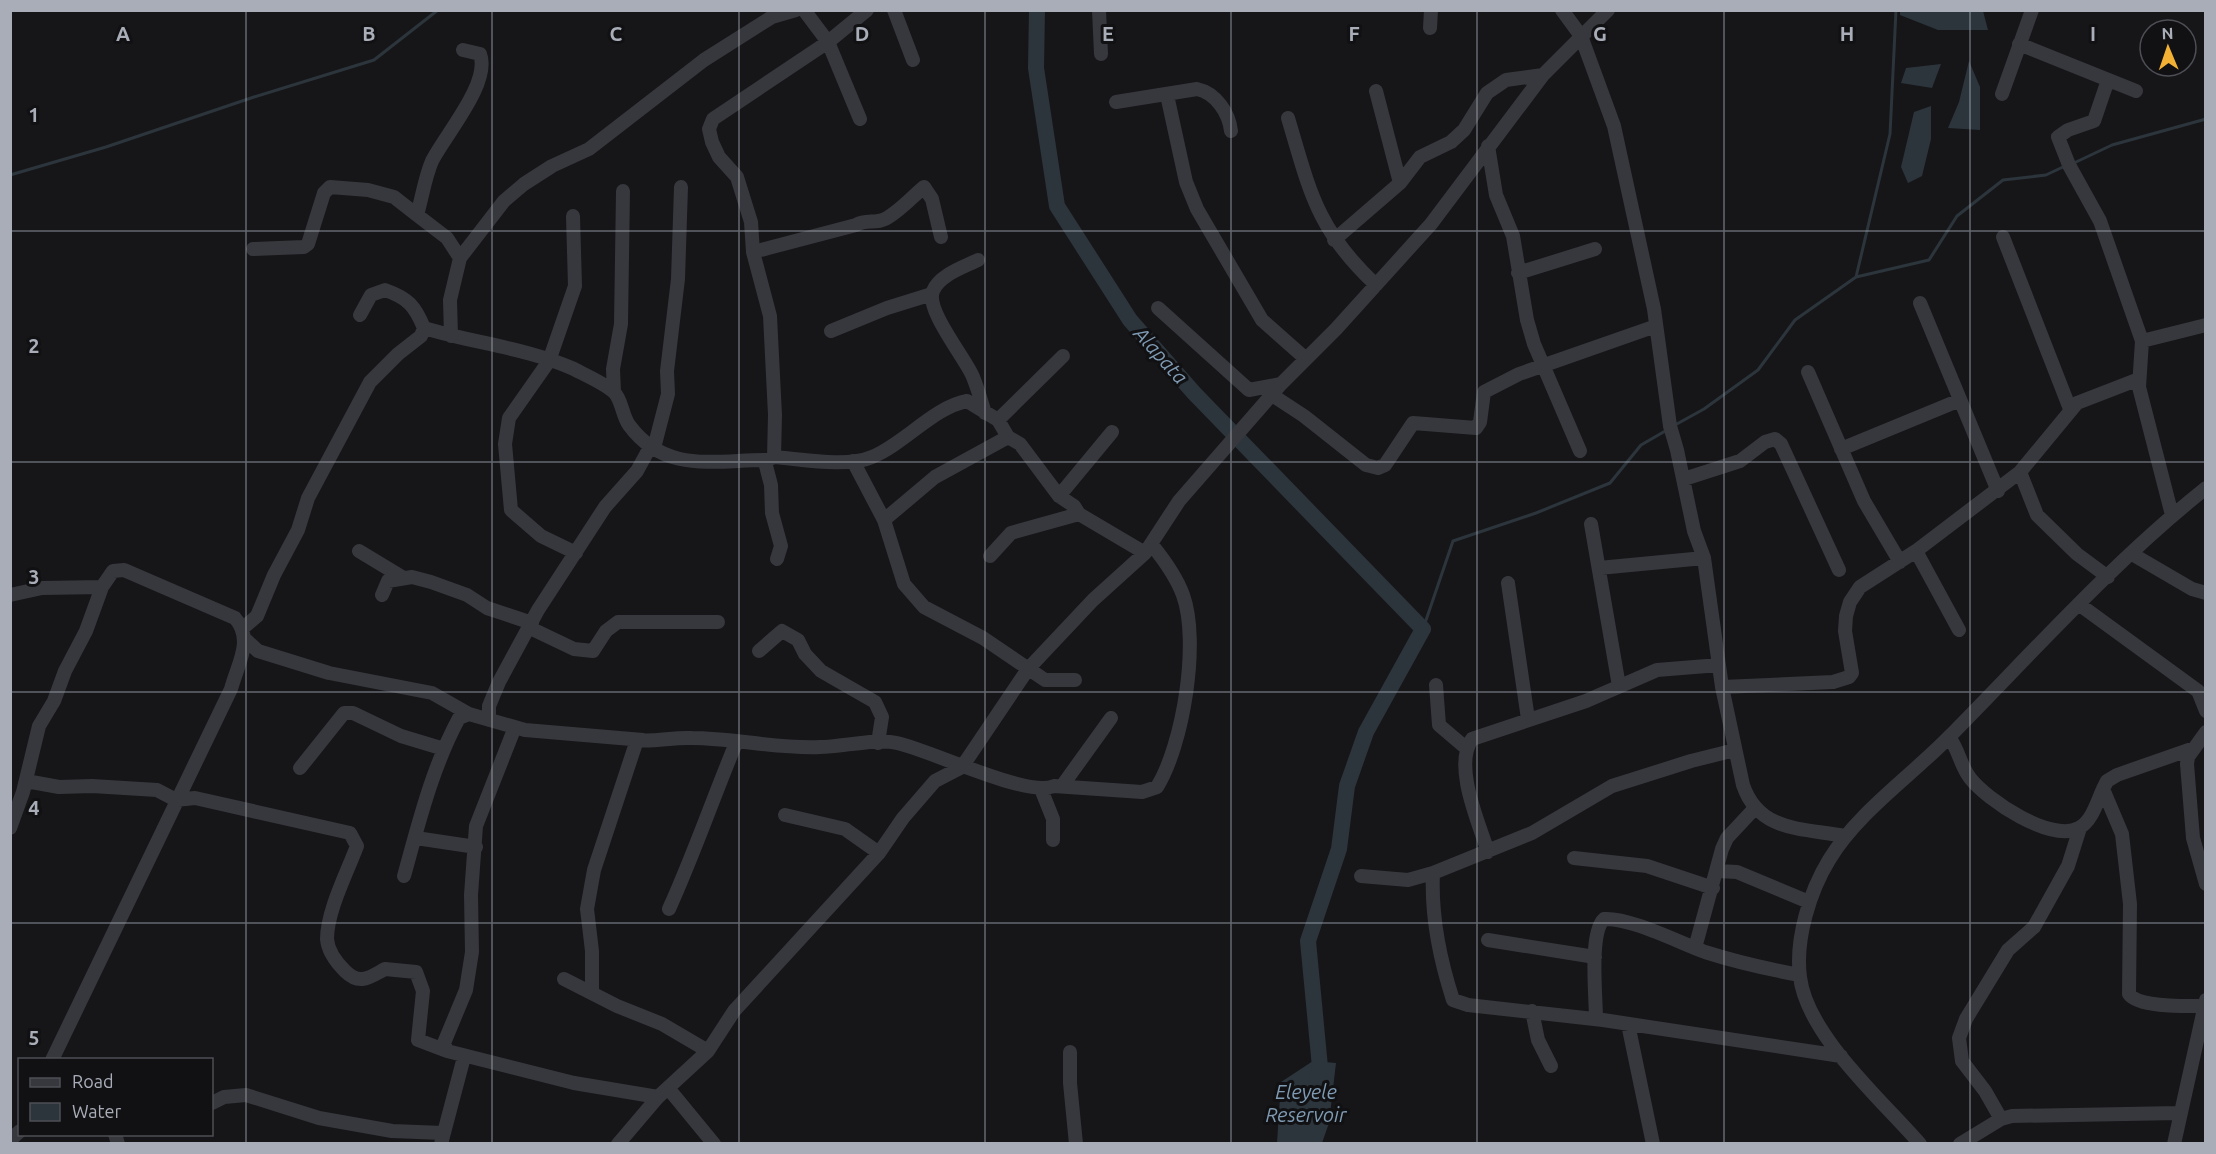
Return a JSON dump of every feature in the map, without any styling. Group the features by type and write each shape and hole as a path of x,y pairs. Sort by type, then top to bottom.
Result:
{"street":[{"path":"451,336 450,300 460,258 504,201 524,184 552,166 589,149 705,60 772,17 795,10"},
{"path":"804,10 828,42 860,119"},
{"path":"771,459 775,415 770,315 753,252 751,222 737,177 719,157 712,142 710,129 713,119 828,42 867,10"},
{"path":"894,10 913,60"},
{"path":"1100,10 1101,54"},
{"path":"1430,28 1431,10"},
{"path":"1562,10 1581,36 1614,126 1656,326 1671,431 1684,479 1694,531 1704,558 1722,687 1748,799 1755,808 1772,821 1845,836"},
{"path":"1145,553 1179,501 1281,384 1376,285 1449,204 1488,146 1515,116 1543,75 1608,10"},
{"path":"2001,94 2032,10"},
{"path":"2019,44 2136,92"},
{"path":"417,215 432,162 465,108 482,68 480,54 463,51"},
{"path":"1334,240 1400,183 1411,165 1420,157 1451,142 1464,130 1487,93 1506,80 1543,75"},
{"path":"2108,80 2094,121 2068,130 2058,137 2068,165 2100,221 2142,341 2139,379 2172,515"},
{"path":"1116,102 1197,89 1205,91 1225,112 1231,131"},
{"path":"1376,91 1400,183"},
{"path":"1167,95 1185,182 1197,209 1262,320 1306,359"},
{"path":"1288,118 1314,205 1334,240 1352,262 1376,285"},
{"path":"1488,146 1497,195 1513,236 1527,320 1542,366 1580,451"},
{"path":"253,249 304,247 308,244 324,193 330,187 368,190 394,197 447,238 460,258"},
{"path":"654,448 668,394 667,372 678,279 681,187"},
{"path":"753,252 856,225 864,220 877,222 885,219 924,187 932,199 941,237"},
{"path":"623,191 621,324 613,369 614,392 629,424 668,458 853,461 870,458 960,402 967,401 998,420 1008,437 1020,444 1059,496 1074,506 1079,514 1145,553"},
{"path":"573,216 574,286 549,361 509,418 505,444 511,510 542,536 576,553"},
{"path":"2003,237 2070,409"},
{"path":"1518,273 1595,249"},
{"path":"978,260 940,281 932,294 934,306 973,376 985,413"},
{"path":"52,1058 231,688 245,634 257,616 274,575 290,550 308,498 370,382 398,354 421,336 424,328 416,307 396,293 384,290 371,296 360,315"},
{"path":"831,331 895,305 932,294"},
{"path":"1920,303 1998,491"},
{"path":"1158,308 1250,390 1281,384"},
{"path":"2142,341 2205,325"},
{"path":"1272,395 1304,416 1366,465 1378,468 1385,465 1413,423 1476,428 1480,422 1484,392 1542,366 1656,326"},
{"path":"424,328 481,341 573,369 614,392"},
{"path":"998,420 1064,356"},
{"path":"1808,372 1864,501 1900,562"},
{"path":"1722,687 1833,682 1849,677 1852,673 1845,631 1850,602 1860,587 1916,551 1998,491 2020,472 2077,403 2139,379"},
{"path":"1841,449 1960,400"},
{"path":"1059,496 1112,432"},
{"path":"884,519 935,477 1008,437"},
{"path":"1684,479 1740,461 1765,442 1775,439 1785,453 1839,570"},
{"path":"489,720 489,706 499,682 531,625 605,507 637,471 649,449 654,448"},
{"path":"771,459 765,462 771,485 772,513 781,546 777,559"},
{"path":"853,461 884,519 903,584 924,607 984,638 1045,680 1075,680"},
{"path":"2020,472 2037,515 2077,554 2108,577"},
{"path":"1920,1143 1842,1056 1812,1016 1804,998 1799,975 1809,902 1823,870 1845,836 1949,737 2172,515 2203,493"},
{"path":"990,556 1011,533 1079,514"},
{"path":"1591,524 1619,686"},
{"path":"592,992 592,951 588,909 598,852 637,740 692,738 736,743 820,747 894,742 916,747 962,766 1041,789 1062,786 1142,792 1150,790 1161,781 1176,744 1185,704 1188,622 1184,597 1170,569 1152,545 1093,600 1028,669 962,766 935,781 903,818 879,853 734,1011 708,1051 663,1093 618,1143"},
{"path":"359,551 402,578"},
{"path":"1916,551 1959,630"},
{"path":"2132,554 2192,589 2205,593"},
{"path":"1599,568 1704,558"},
{"path":"10,828 26,781 39,726 54,701 65,671 86,631 102,587 113,571 124,570 235,618 258,651 329,673 432,693 469,714 525,730 655,741"},
{"path":"382,595 388,580 412,576 467,595 487,608 531,625 574,649 593,651 606,631 618,622 718,622"},
{"path":"1508,583 1528,719"},
{"path":"10,595 42,588 102,587"},
{"path":"2080,605 2198,691 2205,711"},
{"path":"759,651 783,631 798,640 805,654 821,671 875,702 882,717 878,743"},
{"path":"1488,852 1466,778 1466,748 1472,739 1586,701 1658,670 1719,665"},
{"path":"1436,685 1439,725 1466,748"},
{"path":"300,768 344,713 353,713 401,736 444,749"},
{"path":"404,876 416,838 419,815 444,749 459,718 469,714"},
{"path":"1062,786 1111,718"},
{"path":"447,1051 444,1042 466,990 472,952 471,895 476,826 514,727"},
{"path":"1949,737 1958,751 1963,769 1971,779 2014,812 2043,829 2055,832 2080,828"},
{"path":"2001,1119 1985,1091 1962,1060 1959,1038 1966,1019 2008,950 2034,927 2068,866 2080,828 2088,821 2107,781 2201,741"},
{"path":"2201,741 2187,764 2193,838 2205,884"},
{"path":"669,909 696,848 708,810 736,743"},
{"path":"1361,876 1408,880 1433,873 1532,833 1612,786 1691,761 1735,750"},
{"path":"26,781 60,787 92,786 157,790 176,800 195,798 350,833 357,846 335,903 327,940 334,961 356,979 370,979 386,969 416,972 423,991 418,1040 464,1057 574,1083 663,1093 714,1143"},
{"path":"1041,789 1053,819 1053,840"},
{"path":"2103,789 2122,834 2130,904 2129,994 2137,1001 2161,1005 2205,1003 2174,1143"},
{"path":"1695,948 1727,838 1755,808"},
{"path":"785,815 845,829 879,853"},
{"path":"416,838 476,847"},
{"path":"1574,858 1647,866 1713,888"},
{"path":"1717,871 1737,872 1809,902"},
{"path":"1433,873 1434,912 1453,1000 1468,1005 1596,1019 1842,1056"},
{"path":"1596,1019 1595,957 1601,921 1609,918 1695,948 1767,969 1799,975"},
{"path":"1488,940 1595,957"},
{"path":"564,978 617,1006 662,1024 708,1051"},
{"path":"1532,1011 1538,1040 1551,1066"},
{"path":"1628,1024 1653,1143"},
{"path":"1070,1052 1076,1143"},
{"path":"213,1102 224,1097 246,1095 319,1118 442,1138 464,1057"},
{"path":"1960,1143 2001,1119 2035,1114 2094,1116 2180,1113"}],"water":[{"path":"1900,11 1983,11 1988,30 1938,30 1900,15"},
{"path":"1969,61 1980,87 1980,130 1948,128 1959,102"},
{"path":"1941,64 1932,88 1901,83 1906,68"},
{"path":"1931,106 1931,139 1922,176 1908,183 1901,167 1914,112"},
{"name":"Eleyele Reservoir","path":"1313,1061 1336,1063 1329,1123 1322,1143 1277,1143 1281,1082"}],"waterway":[{"path":"10,175 106,147 254,97 374,60 438,10"},
{"name":"Alapata","path":"1037,10 1036,68 1057,206 1130,320 1194,393 1423,629 1366,732 1347,786 1339,849 1308,941 1320,1067 1317,1084"},
{"path":"1856,277 1890,134 1896,10"},
{"path":"2074,163 2112,145 2206,119"},
{"path":"1675,425 1704,409 1758,370 1795,320 1856,277 1929,260 1957,216 2003,180 2046,175 2065,166"},
{"path":"1423,629 1453,541 1536,513 1610,483 1641,445 1667,430"}]}
